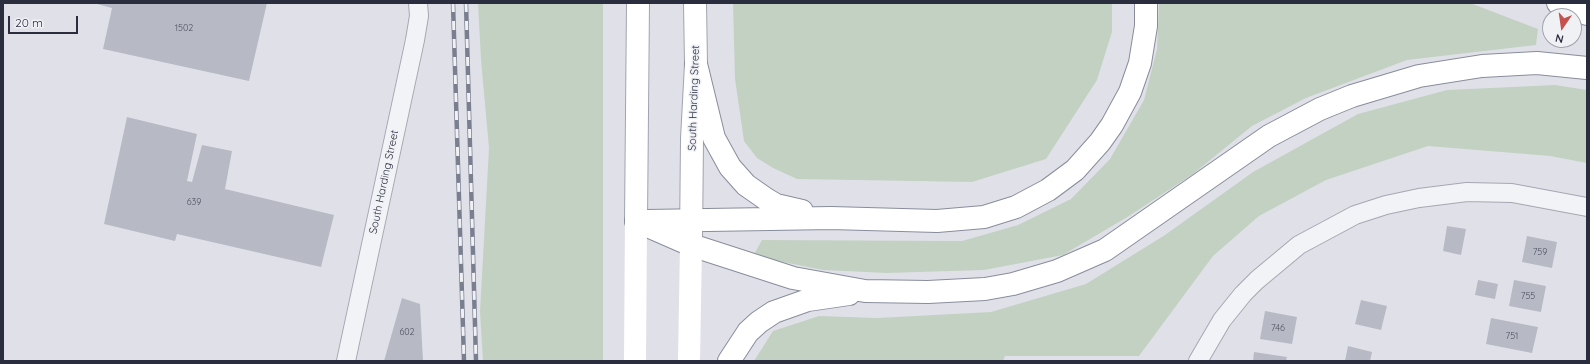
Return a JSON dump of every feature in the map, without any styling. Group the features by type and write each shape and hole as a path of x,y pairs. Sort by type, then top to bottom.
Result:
{"main road":[{"path":"635,361 638,3"},
{"name":"South Harding Street","path":"689,361 692,139 696,64 695,3"},
{"path":"636,221 831,218 937,221 963,220 998,213 1016,206 1048,190 1075,170 1100,142 1122,109 1130,92 1140,63 1146,26 1146,3"},
{"path":"1558,3 1587,14"},
{"path":"636,221 690,245 793,278 865,291 928,292 985,289 1013,284 1074,265 1120,242 1249,148 1282,128 1336,102 1373,88 1431,74 1482,66 1537,63 1587,68"},
{"path":"696,64 714,138 726,161 737,177 755,192 776,205 831,218"},
{"path":"729,361 748,332 759,322 774,312 808,300 865,291"}],"street":[{"name":"South Harding Street","path":"346,361 415,40 419,16 418,3"},
{"path":"1198,361 1219,324 1243,294 1299,245 1346,219 1386,205 1436,195 1480,192 1512,193 1587,207"}],"green space":[{"path":"478,3 603,3 603,361 483,361 480,312 489,148 481,60"},
{"path":"733,3 1112,3 1112,32 1097,80 1046,159 972,182 797,179 773,168 757,158 744,141 735,79"},
{"path":"1159,3 1470,3 1538,29 1536,45 1407,60 1306,98 1252,126 1193,174 1129,216 1063,255 984,270 887,273 823,270 753,256 762,240 962,241 1018,225 1071,199 1110,159 1144,100 1157,49"},
{"path":"1555,85 1587,90 1587,163 1550,156 1428,146 1326,180 1259,216 1213,256 1139,356 1005,356 1003,361 754,361 773,331 819,316 877,318 991,312 1086,284 1165,235 1253,172 1358,114 1447,90"}],"building":[{"path":"93,3 267,3 249,81 103,49 112,8"},
{"path":"127,117 197,134 187,181 192,182 202,145 232,151 225,189 334,215 321,267 177,234 175,241 104,224"},
{"path":"1447,226 1466,229 1461,255 1443,251"},
{"path":"1527,236 1557,242 1552,268 1522,262"},
{"path":"1478,280 1498,284 1495,299 1475,295"},
{"path":"1514,280 1546,286 1541,312 1509,306"},
{"path":"402,298 420,304 423,361 384,361"},
{"path":"1361,300 1387,306 1381,330 1355,324"},
{"path":"1265,311 1297,317 1292,344 1260,339"},
{"path":"1491,318 1538,327 1532,353 1486,344"},
{"path":"1348,346 1372,352 1370,361 1345,361"},
{"path":"1254,352 1287,357 1286,361 1253,361"}],"railway":[{"path":"453,3 464,361"},
{"path":"466,3 476,361"}]}
